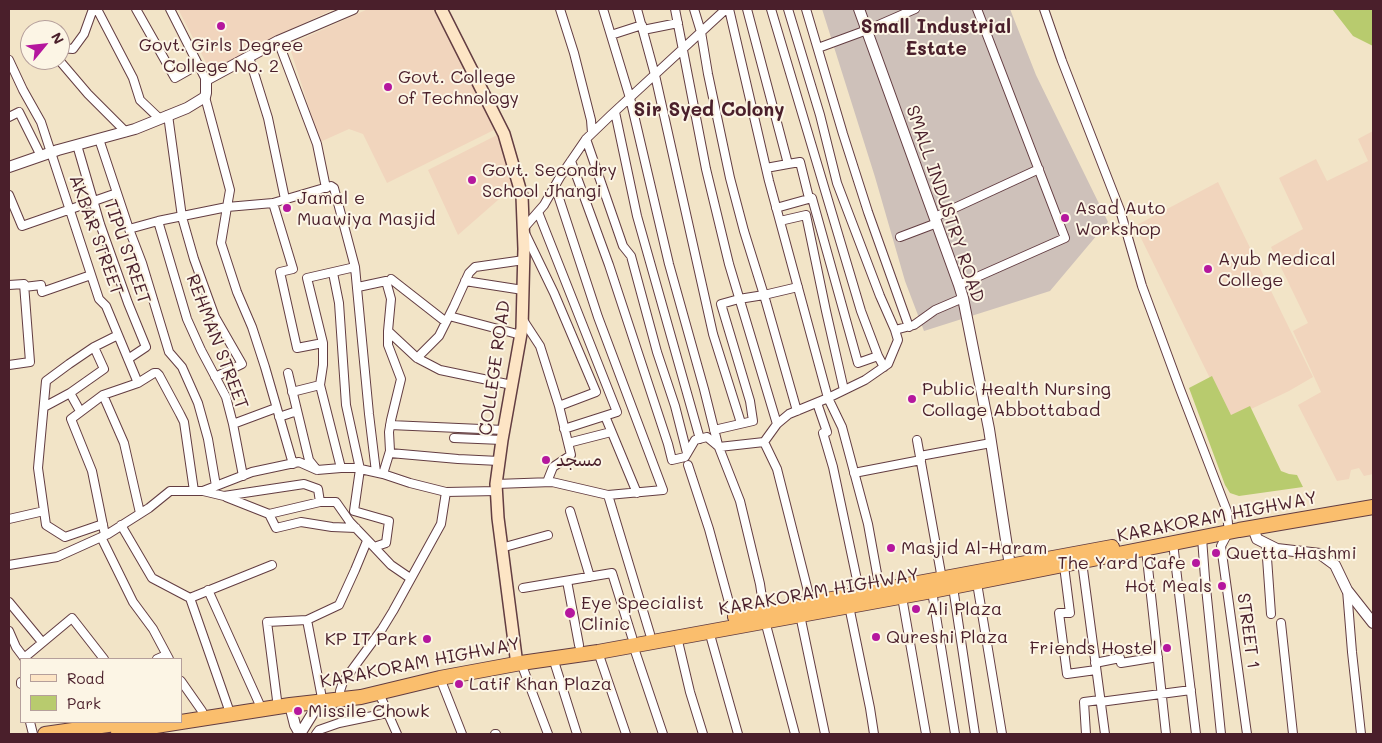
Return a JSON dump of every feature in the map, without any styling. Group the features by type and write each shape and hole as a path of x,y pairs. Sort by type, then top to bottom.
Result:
{"highway":[{"name":"KARAKORAM HIGHWAY","path":"182,722 290,705 340,691 518,660 598,652 650,634 733,618 800,615 932,591 948,583 1373,499"},
{"name":"KARAKORAM HIGHWAY","path":"182,714 277,700 379,693 578,645 678,637 709,631 811,603 880,590 977,582 1010,571 1064,566 1202,538 1228,528 1252,528 1373,507"},
{"path":"45,734 59,727 115,723"},
{"name":"KARAKORAM HIGHWAY","path":"100,734 161,723"}],"main road":[{"name":"COLLEGE ROAD","path":"441,9 504,134 522,196 524,260 522,318 499,461 497,487 501,548 518,660"}],"street":[{"path":"70,50 72,50 84,34 95,9"},
{"path":"95,9 132,78 140,100 164,117 182,217 194,258 215,317 242,364 215,377"},
{"path":"136,9 175,78 198,66"},
{"path":"170,9 206,80 206,93 204,97 230,190 221,243 237,292 252,327 293,464"},
{"path":"206,80 278,42 353,9"},
{"path":"560,9 574,53 591,120 589,136 624,246 631,256 656,352 675,406 687,453"},
{"path":"603,9 630,98 669,264 714,430 740,501 760,584 765,616 795,734"},
{"path":"637,9 655,75 713,334 741,423"},
{"path":"675,9 706,169 727,256 777,424"},
{"path":"694,9 701,32 730,178 797,411"},
{"path":"559,406 596,392 554,293 523,229 544,205 589,136 683,48 728,9 776,208 828,398 842,427 868,524 880,590"},
{"path":"747,9 788,164"},
{"path":"772,9 855,292 878,356 884,367"},
{"path":"571,161 614,282 672,460 685,457 695,440 707,437 719,447 764,442 777,424 789,414 865,380 884,367 888,364 898,340 837,183 820,115 788,9"},
{"path":"806,9 868,212 909,327"},
{"name":"SMALL INDUSTRY ROAD","path":"859,9 963,298 991,443 1010,571"},
{"path":"818,48 867,30 915,9"},
{"path":"959,285 1065,238 977,9"},
{"path":"1044,9 1062,61 1120,210 1142,286 1226,511 1228,528"},
{"path":"611,34 678,23"},
{"path":"278,42 317,144 326,188"},
{"path":"249,57 268,118 285,199"},
{"name":"AKBAR STREET","path":"9,60 40,122 100,299 106,306 138,382"},
{"path":"68,70 88,94 126,132"},
{"path":"9,167 51,152 126,132 187,108 204,97"},
{"path":"9,117 19,112 40,156"},
{"path":"615,112 637,216 700,439"},
{"path":"100,139 169,352 182,367 198,402 208,439 216,486"},
{"name":"TIPU STREET","path":"77,145 100,224 146,347 128,359"},
{"path":"766,168 800,162 810,198 812,198 858,363 878,356"},
{"path":"900,237 1040,169"},
{"path":"129,229 227,207 273,203 331,186 334,188 355,267 369,414 380,473"},
{"path":"203,491 252,472 299,462 317,470 341,468 380,473 446,492 547,482 608,495 663,490 598,317 555,186"},
{"path":"9,195 22,226 117,193"},
{"path":"776,208 810,198"},
{"path":"273,203 293,269 280,272 297,348 323,343"},
{"path":"538,212 616,412 564,429"},
{"path":"780,221 806,215 844,390"},
{"name":"REHMAN STREET","path":"158,221 188,319 226,397 243,476"},
{"path":"417,358 439,336 469,273 475,267 524,260"},
{"path":"341,468 320,385 323,365 323,343 307,278 355,267"},
{"path":"333,273 339,302 346,405 360,469 354,511 389,522 386,543 374,547"},
{"path":"24,287 41,285 42,292 91,275"},
{"path":"391,278 448,319 520,336"},
{"path":"358,287 386,281 391,300 388,346 401,380 390,425 390,453 380,473"},
{"path":"465,281 523,290"},
{"path":"9,285 24,284 30,362 9,365"},
{"path":"714,430 753,421 750,401 721,304 798,287"},
{"path":"895,330 914,325 935,310 963,298"},
{"path":"522,318 540,346 559,406 571,455 552,467 547,482"},
{"path":"388,331 417,358 440,370 512,385"},
{"path":"103,524 65,537 46,526 38,468 46,381 94,348 118,335"},
{"path":"44,407 70,393 104,369 94,348"},
{"path":"168,657 153,629 133,602 103,536 103,524 92,471 70,419 104,395 156,373 159,375 184,422 194,491"},
{"path":"288,373 309,460 317,470"},
{"path":"292,392 320,385"},
{"path":"70,393 80,411"},
{"path":"104,395 124,443 140,513"},
{"path":"817,403 827,432 823,433 833,467 860,594"},
{"path":"233,424 276,408"},
{"path":"279,417 297,411"},
{"path":"605,416 637,493"},
{"path":"390,425 503,435"},
{"path":"568,444 611,432"},
{"path":"454,438 503,435"},
{"path":"916,440 948,583 975,734"},
{"path":"764,442 777,469 811,603"},
{"path":"854,473 991,443"},
{"path":"390,453 499,461"},
{"path":"688,465 709,529 733,618"},
{"path":"224,496 304,484 318,489 320,502"},
{"path":"9,566 57,556 103,536 140,513 170,491 203,491 224,496 269,514 320,502 336,502 367,541 391,565 410,578"},
{"path":"340,691 343,682 385,624 441,524 446,492"},
{"path":"608,495 650,634"},
{"path":"9,519 44,511"},
{"path":"570,511 590,577"},
{"path":"269,514 276,528 301,522 332,527 356,528"},
{"path":"121,525 152,578 190,598 228,707"},
{"name":"STREET 1","path":"1228,528 1221,546 1247,734"},
{"path":"1252,528 1257,539 1277,549 1320,554 1335,565 1347,590 1373,623"},
{"path":"501,548 548,535"},
{"path":"1202,538 1221,734"},
{"path":"277,700 267,622 307,620 339,605 367,541"},
{"path":"1173,543 1196,734"},
{"path":"1266,544 1271,614"},
{"path":"1146,549 1166,734"},
{"path":"1082,562 1105,734"},
{"path":"190,598 272,565"},
{"path":"1064,566 1070,613 1059,614 1067,674 1096,667 1120,658 1121,662 1158,657"},
{"path":"523,588 612,573 632,641 664,734"},
{"path":"566,581 578,645"},
{"path":"977,582 1002,734"},
{"path":"208,590 259,703"},
{"path":"1347,590 1361,734"},
{"path":"932,591 955,734"},
{"path":"902,596 926,734"},
{"path":"9,602 42,642"},
{"path":"848,606 874,734"},
{"path":"800,615 825,734"},
{"path":"9,631 12,648 24,658 72,618 103,658"},
{"path":"290,705 295,725 300,734 324,697 307,620"},
{"path":"1281,623 1293,734"},
{"path":"709,631 738,734"},
{"path":"678,637 690,692 703,734"},
{"path":"598,652 626,734"},
{"path":"553,658 577,734"},
{"path":"518,660 548,734"},
{"path":"440,678 462,734"},
{"path":"182,682 202,711"},
{"path":"1086,734 1084,702 1191,690"},
{"path":"379,693 397,734"},
{"path":"316,734 319,730 338,724 387,713"}],"shaded area":[{"name":"Govt. Girls Degree College No. 2","path":"178,9 334,9 262,43 212,74"},
{"name":"Govt. College of Technology","path":"368,9 433,9 496,129 387,183 363,134 349,129 320,142 289,45"},
{"path":"822,9 1010,9 1036,75 1108,222 1050,291 924,331 905,281 875,177"},
{"path":"1373,131 1373,474 1364,476 1359,468 1351,470 1349,479 1337,481 1298,405 1321,392 1293,331 1308,323 1271,247 1303,229 1279,178 1316,159 1327,181 1368,161 1358,139"},
{"name":"Govt. Secondry School Jhangi","path":"497,135 516,190 506,193 458,235 428,170"},
{"name":"Ayub Medical College","path":"1218,182 1313,377 1289,391 1230,419 1135,226"}],"green space":[{"path":"1332,9 1373,9 1373,46 1353,36"},
{"path":"1212,376 1231,415 1250,406 1281,471 1297,475 1303,487 1239,496 1230,493 1225,485 1189,388"}],"place":[{"name":"Govt. Girls Degree College No. 2","path":"221,26"},
{"name":"Govt. College of Technology","path":"388,87"},
{"name":"Govt. Secondry School Jhangi","path":"472,180"},
{"name":"Jamal e Muawiya Masjid","path":"287,208"},
{"name":"Asad Auto Workshop","path":"1065,218"},
{"name":"Ayub Medical College","path":"1208,269"},
{"name":"Public Health Nursing Collage Abbottabad","path":"912,399"},
{"name":"مسجد","path":"546,460"},
{"name":"Masjid Al-Haram","path":"891,548"},
{"name":"Quetta Hashmi","path":"1216,553"},
{"name":"The Yard Cafe","path":"1196,563"},
{"name":"Hot Meals","path":"1222,586"},
{"name":"Ali Plaza","path":"916,609"},
{"name":"Eye Specialist Clinic","path":"570,613"},
{"name":"Qureshi Plaza","path":"876,637"},
{"name":"KP IT Park","path":"427,639"},
{"name":"Friends Hostel","path":"1167,648"},
{"name":"Latif Khan Plaza","path":"459,684"},
{"name":"Missile Chowk","path":"298,711"}],"district":[{"name":"Small Industrial Estate","path":"936,38"},
{"name":"Sir Syed Colony","path":"709,110"}]}
